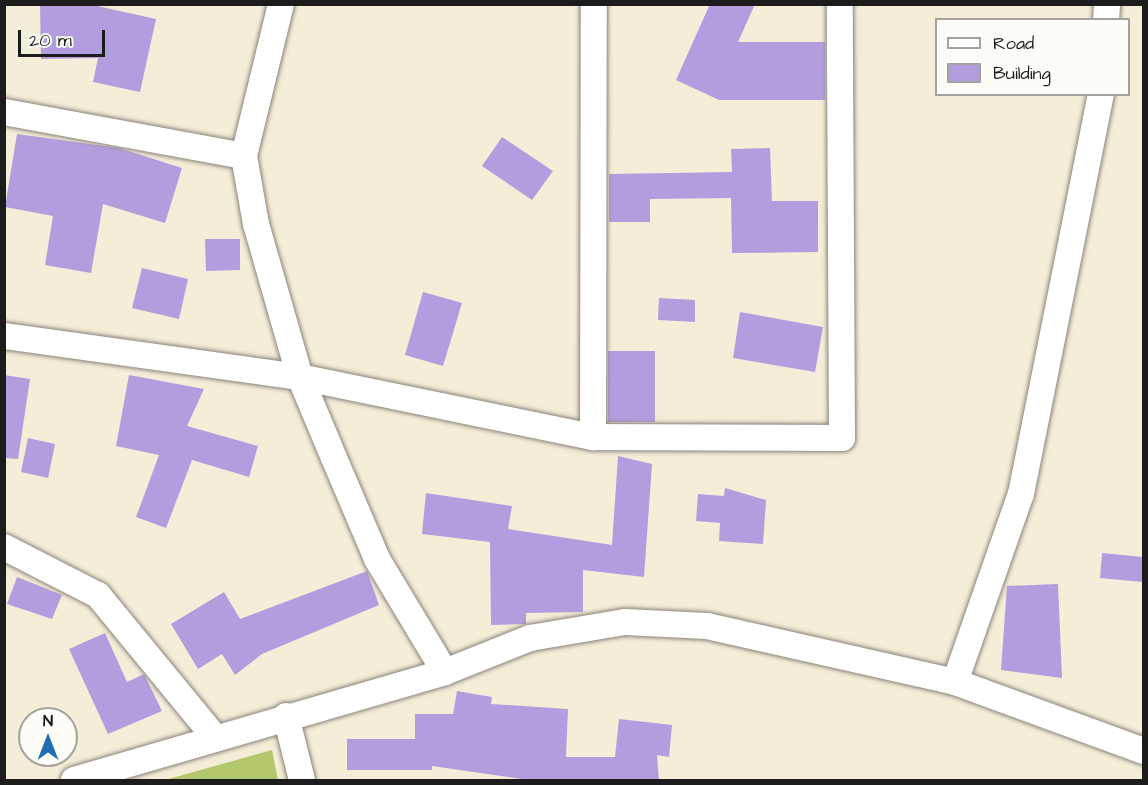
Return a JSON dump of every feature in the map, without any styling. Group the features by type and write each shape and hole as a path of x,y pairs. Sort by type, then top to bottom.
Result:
{"street":[{"path":"281,4 244,156 256,224 300,378 377,559 445,672"},
{"path":"593,437 594,4"},
{"path":"4,336 300,378 593,437 842,438 840,4"},
{"path":"955,682 1021,494 1101,96"},
{"path":"4,112 244,156"},
{"path":"4,547 98,595 214,736"},
{"path":"74,780 214,736 445,672 530,638 626,622 707,626 955,682 1143,751"},
{"path":"286,716 302,780"}],"green space":[{"path":"272,750 278,780 165,780"}],"building":[{"path":"40,4 88,4 156,19 140,92 93,82 98,58 41,59"},
{"path":"710,4 755,4 738,42 825,42 825,100 719,100 676,80"},
{"path":"17,134 119,148 182,168 165,223 103,204 91,273 45,265 53,216 5,207"},
{"path":"502,137 553,171 532,200 482,166"},
{"path":"770,148 772,201 818,201 818,252 732,253 731,198 650,199 650,222 609,222 609,174 732,172 731,149"},
{"path":"205,239 240,239 240,270 206,271"},
{"path":"142,268 188,279 179,319 132,308"},
{"path":"423,292 462,303 443,366 405,355"},
{"path":"659,298 695,300 695,322 658,320"},
{"path":"740,312 823,327 815,372 733,358"},
{"path":"608,351 655,351 655,422 608,422"},
{"path":"4,375 30,379 18,459 4,458"},
{"path":"129,375 204,389 187,426 258,446 249,477 192,460 166,528 136,517 159,455 116,446"},
{"path":"28,438 55,444 48,478 21,472"},
{"path":"618,456 652,464 644,577 583,570 583,612 526,613 526,624 491,625 490,542 422,534 426,493 512,506 508,529 612,545"},
{"path":"725,488 766,500 763,544 719,541 720,523 696,521 698,494 724,496"},
{"path":"1102,553 1143,557 1143,582 1100,578"},
{"path":"367,571 379,605 262,654 235,675 222,654 198,669 171,624 224,592 240,619"},
{"path":"17,577 62,595 52,619 7,604"},
{"path":"1058,584 1062,678 1001,670 1007,586"},
{"path":"105,633 127,682 144,674 162,711 108,734 69,649"},
{"path":"457,691 492,697 491,704 568,709 566,757 615,757 619,719 672,725 669,757 657,755 659,780 529,780 432,766 432,770 347,770 347,739 415,739 415,714 453,714"}]}
